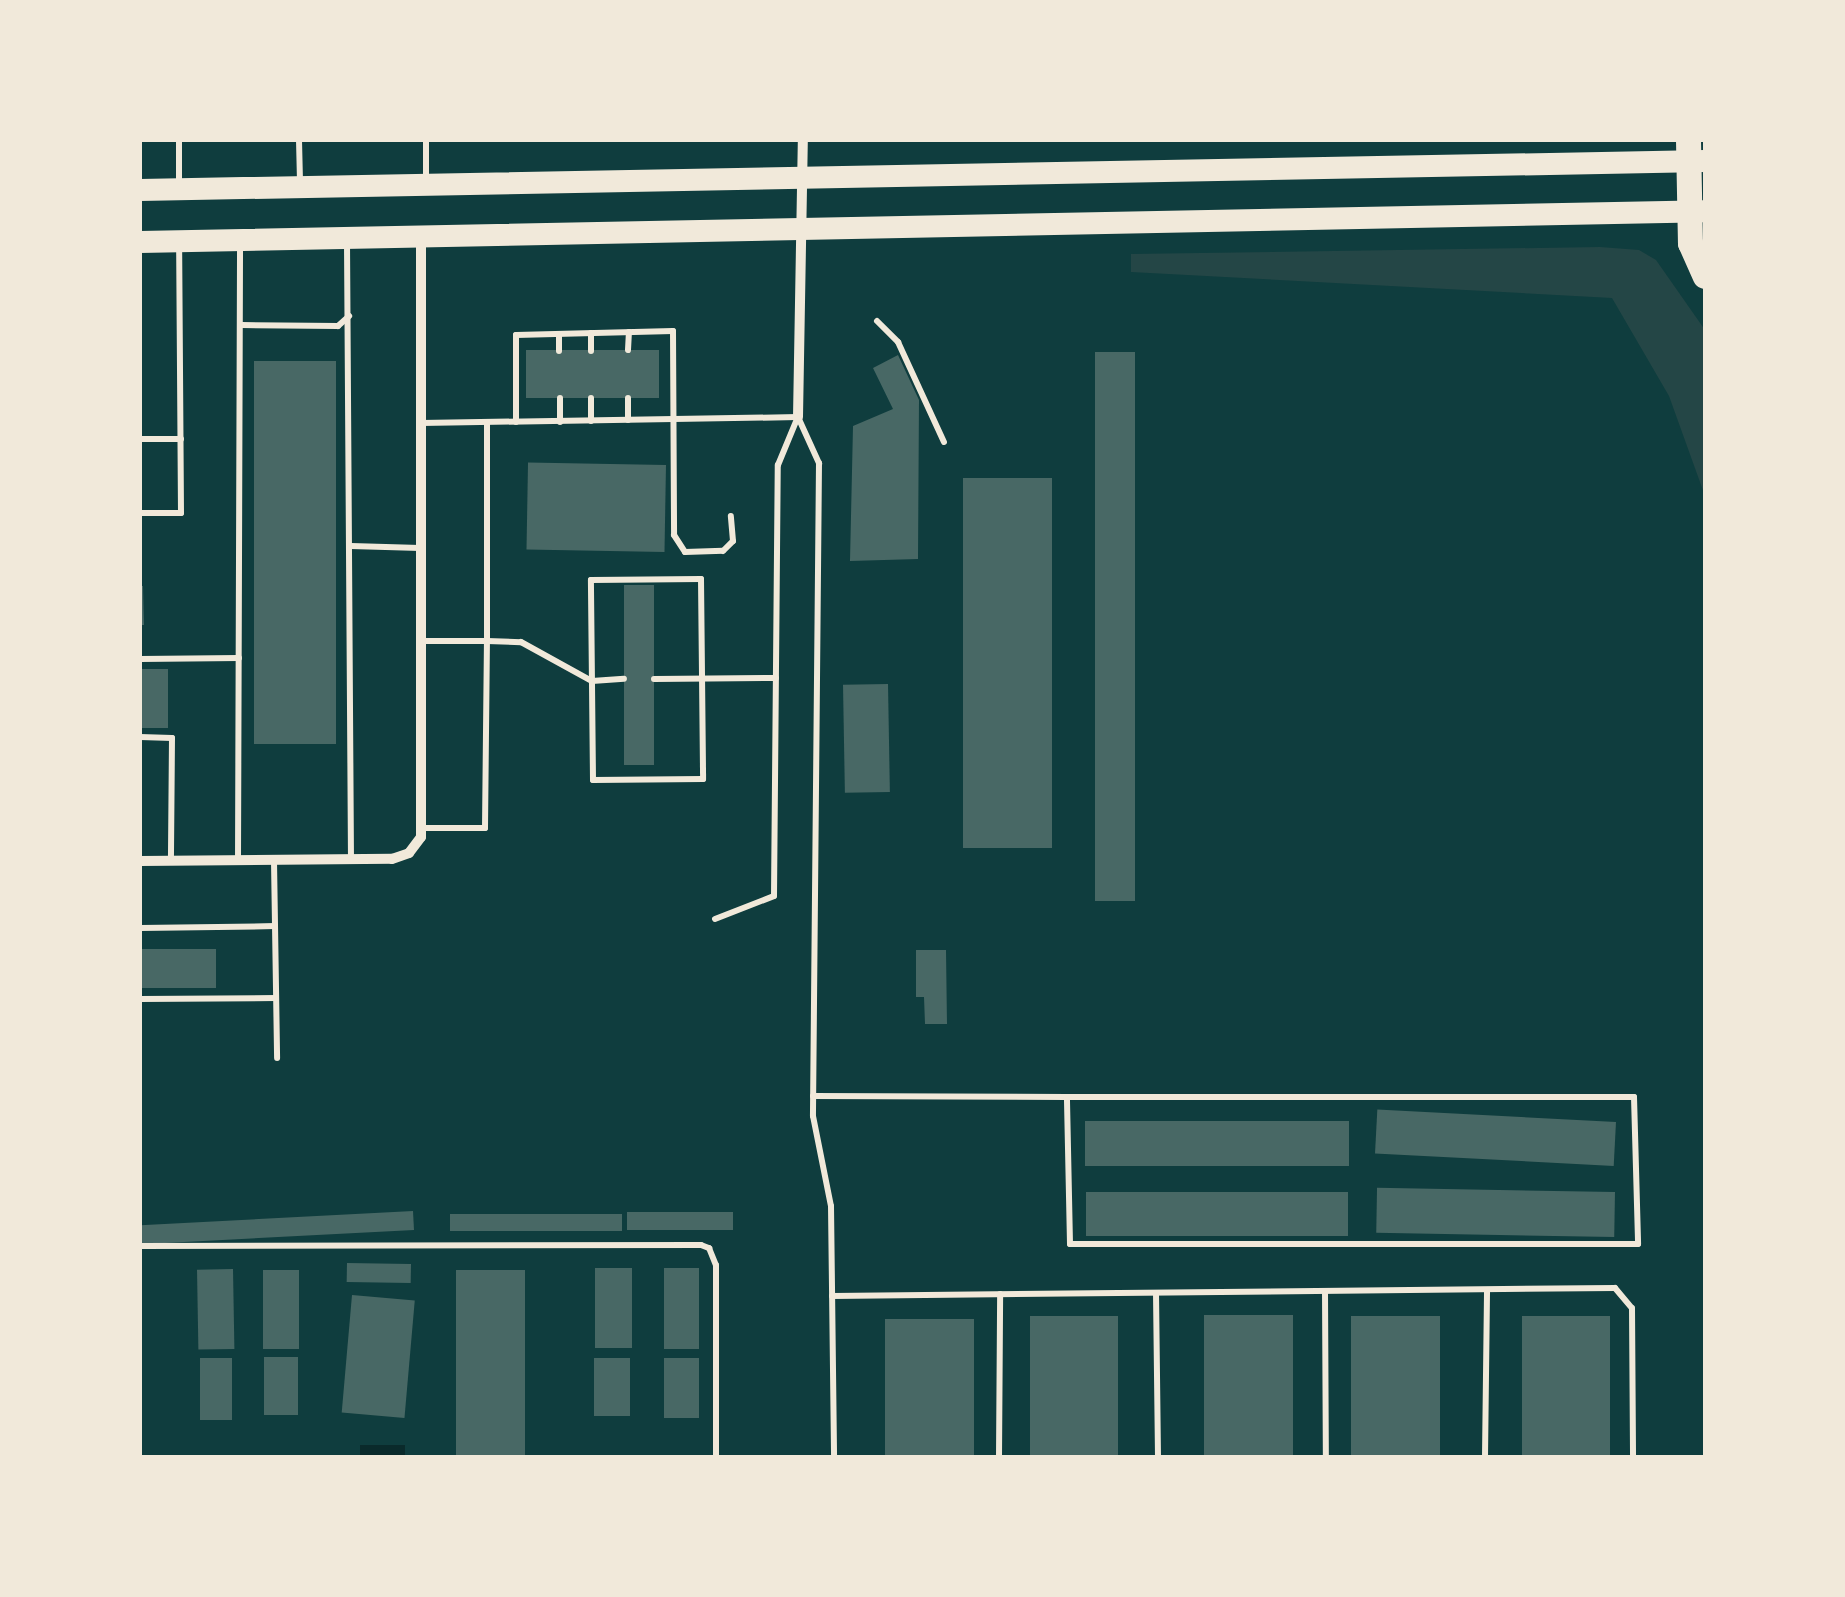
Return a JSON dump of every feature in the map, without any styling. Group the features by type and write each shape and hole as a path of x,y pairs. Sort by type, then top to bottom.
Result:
{"highway":[{"path":"1693,154 1696,211 1690,243 1705,276"}],"main road":[{"path":"140,190 803,180 1693,154"},
{"path":"140,242 1696,211"}],"street":[{"path":"798,417 803,140"},
{"path":"140,861 392,860 410,853 422,828 421,238"}],"lane":[{"path":"179,140 179,190"},
{"path":"299,140 300,188"},
{"path":"426,140 426,187"},
{"path":"347,240 351,861"},
{"path":"140,513 181,513 178,242"},
{"path":"238,861 240,242"},
{"path":"242,325 338,326 350,315"},
{"path":"877,321 898,342 944,442"},
{"path":"516,422 516,335 674,331 674,535 685,552 722,551 733,541 731,516"},
{"path":"628,350 629,332"},
{"path":"591,333 591,351"},
{"path":"560,334 560,351"},
{"path":"560,398 560,422"},
{"path":"591,398 591,421"},
{"path":"628,398 628,420"},
{"path":"422,423 798,417"},
{"path":"715,919 774,896 778,465 798,417"},
{"path":"798,417 820,464 813,1116 830,1206 834,1457"},
{"path":"422,828 485,828 487,423"},
{"path":"140,439 180,439"},
{"path":"351,546 422,548"},
{"path":"702,579 702,679 703,779 593,780 591,580 702,579"},
{"path":"422,640 521,642 592,681 624,679"},
{"path":"140,659 239,658"},
{"path":"654,679 776,678"},
{"path":"140,737 172,738 171,861"},
{"path":"274,861 277,1058"},
{"path":"140,928 275,926"},
{"path":"140,999 276,998"},
{"path":"814,1096 1067,1096 1634,1098 1638,1244 1070,1244 1067,1096"},
{"path":"140,1246 701,1245 708,1248 716,1264 716,1457"},
{"path":"832,1296 1615,1288 1632,1308 1633,1457"},
{"path":"1486,1457 1487,1290"},
{"path":"1325,1291 1326,1457"},
{"path":"1156,1293 1158,1457"},
{"path":"998,1457 1000,1294"}],"shaded area":[{"path":"1600,247 1639,250 1656,260 1705,330 1705,496 1669,396 1612,298 1131,272 1131,254"},
{"path":"360,1445 405,1445 405,1457 360,1457"}],"building":[{"path":"526,350 659,350 659,398 526,398"},
{"path":"1095,352 1135,352 1135,901 1095,901"},
{"path":"898,355 919,400 918,559 850,561 853,426 893,409 873,368"},
{"path":"254,361 336,361 336,744 254,744"},
{"path":"528,463 666,465 664,552 527,550"},
{"path":"963,478 1052,478 1052,848 963,848"},
{"path":"624,585 654,585 654,765 624,765"},
{"path":"143,586 144,625 140,625"},
{"path":"140,669 168,669 168,728 140,728"},
{"path":"888,684 890,792 845,793 843,685"},
{"path":"140,949 216,949 216,988 140,988"},
{"path":"916,950 946,950 947,1024 925,1024 924,997 916,997"},
{"path":"1377,1109 1616,1122 1614,1166 1375,1153"},
{"path":"1085,1121 1349,1121 1349,1166 1085,1166"},
{"path":"1377,1188 1615,1192 1614,1237 1376,1233"},
{"path":"1086,1192 1348,1192 1348,1236 1086,1236"},
{"path":"413,1211 414,1230 141,1244 140,1225"},
{"path":"627,1212 733,1212 733,1230 627,1230"},
{"path":"450,1214 622,1214 622,1231 450,1231"},
{"path":"347,1263 411,1264 411,1283 347,1282"},
{"path":"595,1268 632,1268 632,1348 595,1348"},
{"path":"664,1268 699,1268 699,1349 664,1349"},
{"path":"233,1269 234,1349 198,1350 197,1270"},
{"path":"263,1270 299,1270 299,1349 263,1349"},
{"path":"456,1270 525,1270 525,1457 456,1457"},
{"path":"352,1295 415,1300 404,1418 342,1413"},
{"path":"1204,1315 1293,1315 1293,1457 1204,1457"},
{"path":"1030,1316 1118,1316 1118,1457 1030,1457"},
{"path":"1351,1316 1440,1316 1440,1457 1351,1457"},
{"path":"1522,1316 1610,1316 1610,1457 1522,1457"},
{"path":"885,1319 974,1319 974,1457 885,1457"},
{"path":"264,1357 298,1357 298,1415 264,1415"},
{"path":"200,1358 232,1358 232,1420 200,1420"},
{"path":"594,1358 630,1358 630,1416 594,1416"},
{"path":"664,1358 699,1358 699,1418 664,1418"}]}
